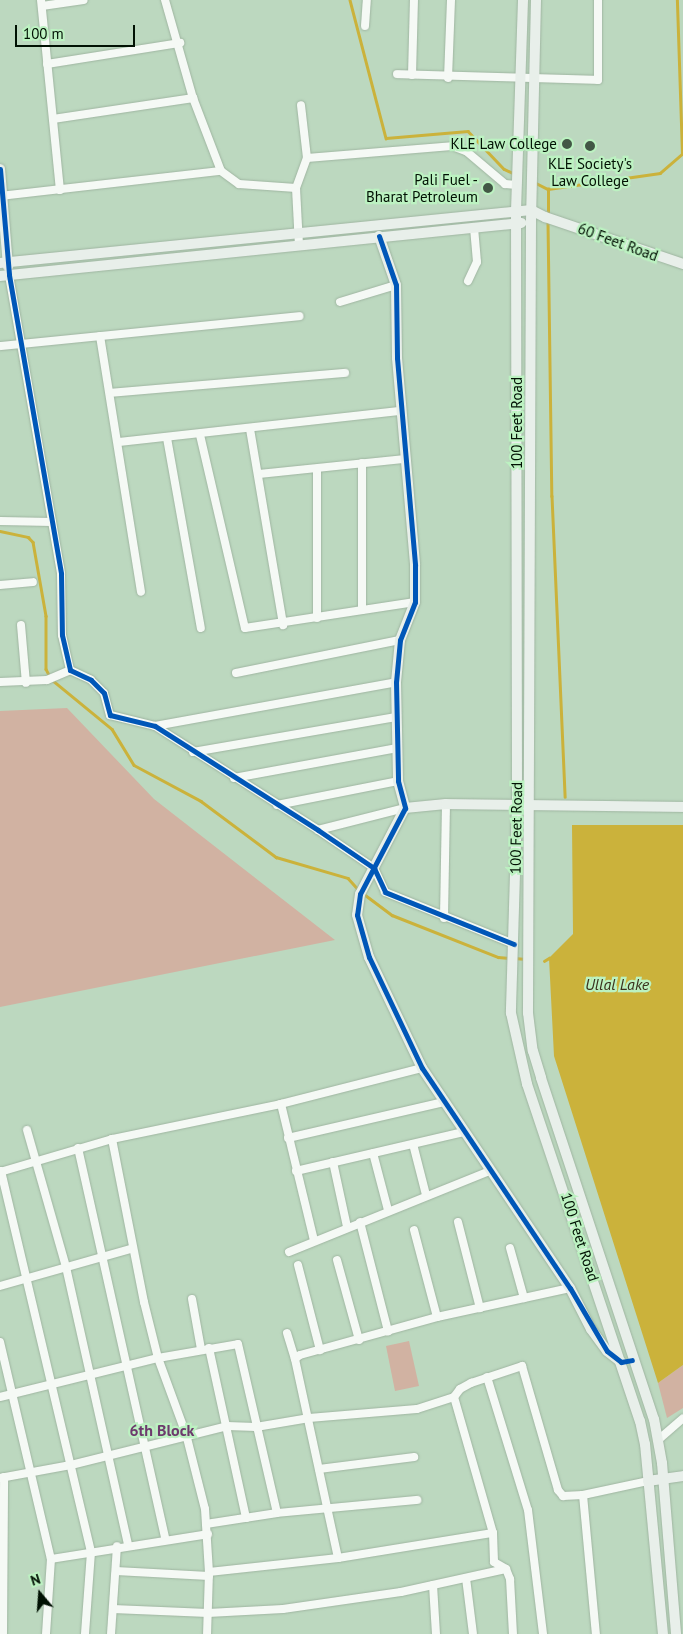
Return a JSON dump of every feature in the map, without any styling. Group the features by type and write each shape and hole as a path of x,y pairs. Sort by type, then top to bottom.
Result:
{"main road":[{"name":"100 Feet Road","path":"523,0 522,78 516,211 518,806 512,1013 519,1056 640,1421 648,1481 663,1634"},
{"name":"100 Feet Road","path":"536,0 531,210 531,806 528,948 533,1051 632,1360 654,1419 664,1479 676,1634"},
{"path":"0,169 5,276 516,222 531,223 547,218"},
{"path":"4,262 531,210"},
{"name":"60 Feet Road","path":"531,210 547,218 683,264"},
{"path":"379,236 396,285 401,412 415,565 414,602 400,640 396,682 398,781 405,808 360,894 357,915 369,957 422,1068 489,1171 518,1209 570,1288 596,1337 607,1352 621,1362 632,1360"},
{"path":"405,808 446,804 683,807"},
{"path":"648,1481 683,1476"}],"street":[{"path":"60,190 42,3 84,0"},
{"path":"165,0 180,43 193,98 220,171 239,184 296,188"},
{"path":"365,26 367,0"},
{"path":"412,75 414,0"},
{"path":"448,78 451,0"},
{"path":"396,74 448,78 598,80 598,0"},
{"path":"48,64 180,43"},
{"path":"53,119 193,98"},
{"path":"299,245 296,188 307,158 301,105"},
{"path":"307,158 452,146 466,151 505,184 517,178"},
{"path":"2,196 220,171"},
{"path":"468,281 478,262 474,227"},
{"path":"5,276 22,344 61,574 62,634 70,670"},
{"path":"340,302 396,285"},
{"path":"0,346 299,316"},
{"path":"100,336 119,442 140,592"},
{"path":"110,393 345,373"},
{"path":"119,442 200,435 401,412"},
{"path":"250,429 283,624"},
{"path":"200,435 245,628 283,624 414,602"},
{"path":"167,438 201,628"},
{"path":"259,474 405,459"},
{"path":"362,464 362,610"},
{"path":"317,469 317,618"},
{"path":"0,521 52,522"},
{"path":"0,585 34,582"},
{"path":"21,625 26,683"},
{"path":"236,673 400,640"},
{"path":"0,682 26,683 51,679 70,670"},
{"path":"70,670 91,680 104,693 110,715 155,726 374,868 384,892 444,918 514,953"},
{"path":"155,726 396,682"},
{"path":"193,752 396,717"},
{"path":"234,778 398,748"},
{"path":"277,805 398,781"},
{"path":"444,918 446,804"},
{"path":"318,830 405,808"},
{"path":"85,1634 91,1552 72,1465 50,1384 28,1278 1,1172 112,1139 281,1104 422,1068"},
{"path":"288,1138 444,1102"},
{"path":"281,1104 314,1240"},
{"path":"28,1130 66,1267 128,1544"},
{"path":"296,1171 463,1132"},
{"path":"112,1139 131,1249 158,1358 186,1434 205,1508 209,1574 207,1634"},
{"path":"414,1144 426,1195"},
{"path":"78,1148 101,1257 146,1445 165,1538"},
{"path":"373,1153 388,1210"},
{"path":"333,1162 347,1227"},
{"path":"289,1252 388,1210 489,1171"},
{"path":"360,1222 388,1331"},
{"path":"458,1222 480,1308"},
{"path":"414,1230 437,1317"},
{"path":"510,1248 524,1298"},
{"path":"0,1286 131,1249"},
{"path":"337,1260 359,1340"},
{"path":"298,1265 320,1350"},
{"path":"295,1359 320,1350 437,1317 570,1288"},
{"path":"192,1299 227,1426 246,1518"},
{"path":"287,1333 309,1418 326,1508 338,1558"},
{"path":"0,1342 33,1473 50,1559 46,1634"},
{"path":"0,1397 158,1358 238,1344 256,1427 278,1513"},
{"path":"3,1634 2,1478 72,1465 186,1434 227,1426 256,1427 309,1418 417,1409 454,1397 460,1389 487,1377 522,1366 558,1490 562,1496 583,1495 648,1481"},
{"path":"487,1377 528,1510 543,1634"},
{"path":"454,1397 493,1533 494,1562 506,1569 512,1590 513,1634"},
{"path":"658,1440 683,1418"},
{"path":"318,1469 414,1457"},
{"path":"583,1495 596,1634"},
{"path":"206,1524 278,1513 417,1500"},
{"path":"116,1571 209,1574 338,1558 493,1533"},
{"path":"50,1559 165,1538 208,1534"},
{"path":"111,1634 117,1546"},
{"path":"113,1609 208,1613 282,1609 433,1584 506,1569"},
{"path":"466,1578 473,1634"},
{"path":"433,1584 436,1634"}],"shaded area":[{"path":"67,708 154,799 335,940 0,1007 0,711"},
{"path":"409,1341 419,1386 395,1391 386,1346"},
{"path":"683,1365 683,1408 667,1418 658,1383"}],"water":[{"name":"Ullal Lake","path":"572,825 683,825 683,1365 658,1383 554,1056 549,958 573,934"}],"waterway":[{"path":"350,0 386,138 468,131 504,169 515,174"},
{"path":"548,216 548,189 660,173 682,154 677,0"},
{"path":"536,183 548,189"},
{"path":"548,222 552,496 565,797"},
{"path":"0,531 28,537 33,542 46,616 46,669 51,679 112,729 134,765 201,801 276,857 348,878 358,889"},
{"path":"364,894 392,915 498,957 509,958"},
{"path":"514,958 526,959"},
{"path":"544,961 549,958"}],"cycle path":[{"path":"0,169 9,275 61,574 62,635 70,670 91,680 104,693 110,715 155,726 318,830 374,868 385,892 514,944"},
{"path":"379,236 396,285 397,358 415,565 415,602 400,640 396,682 398,781 405,808 360,894 357,915 369,957 422,1068 570,1288 607,1351 621,1362 632,1360"}],"place":[{"name":"KLE Law College","path":"567,144"},
{"name":"KLE Society's Law College","path":"590,146"},
{"name":"Pali Fuel - Bharat Petroleum","path":"488,188"}],"district":[{"name":"6th Block","path":"162,1430"}]}
